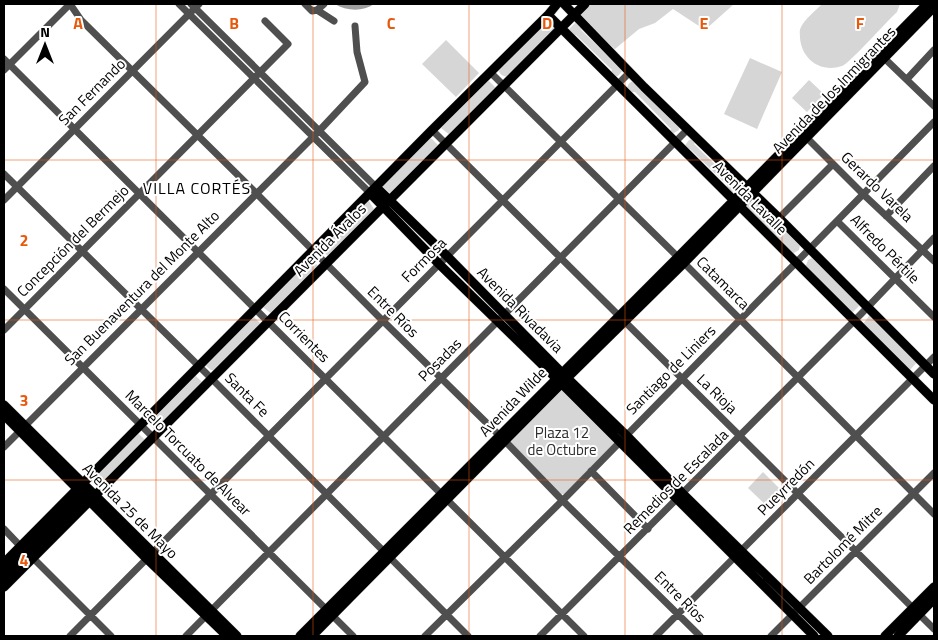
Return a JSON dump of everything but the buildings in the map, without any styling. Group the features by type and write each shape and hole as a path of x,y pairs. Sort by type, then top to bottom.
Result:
{"main road":[{"name":"Avenida Ávalos","path":"86,492 141,424 557,4"},
{"name":"Avenida Lavalle","path":"557,4 574,14 934,374"},
{"name":"Avenida Ávalos","path":"86,492 153,437 585,4"},
{"name":"Avenida de los Inmigrantes","path":"882,55 927,4"},
{"name":"Avenida de los Inmigrantes","path":"749,190 882,55 934,6"},
{"name":"Avenida Lavalle","path":"548,15 934,400"},
{"name":"Avenida Rivadavia","path":"373,190 439,264 502,319"},
{"name":"Avenida Wilde","path":"312,636 330,613 749,190"},
{"name":"Avenida Rivadavia","path":"386,203 447,256 502,319 561,378 619,442 679,496 738,554 796,612 814,636"},
{"name":"Avenida Rivadavia","path":"561,378 626,435 679,496"},
{"name":"Avenida 25 de Mayo","path":"4,406 22,428 150,556 209,613 237,636"},
{"name":"Avenida 25 de Mayo","path":"4,415 22,428"},
{"path":"4,575 86,492"},
{"path":"4,587 27,552 86,492"},
{"path":"4,563 27,552"},
{"path":"898,636 934,588"},
{"path":"885,636 934,599"},
{"name":"Avenida Rivadavia","path":"796,612 828,636"},
{"name":"Avenida 25 de Mayo","path":"209,613 227,636"},
{"name":"Avenida Wilde","path":"300,636 330,613"}],"street":[{"path":"6,65 70,4"},
{"name":"Entre Ríos","path":"70,4 80,20 440,378 503,438 562,500 621,556 700,636"},
{"name":"Avenida Rivadavia","path":"179,4 258,76 373,190"},
{"path":"305,4 334,21"},
{"path":"315,11 324,4"},
{"name":"San Fernando","path":"4,200 189,14 195,5"},
{"name":"Avenida Rivadavia","path":"195,5 258,76"},
{"name":"Concepción del Bermejo","path":"4,330 288,44 265,21"},
{"name":"San Buenaventura del Monte Alto","path":"4,447 316,134 365,82 357,52 355,26"},
{"path":"907,79 934,50"},
{"path":"882,55 934,106"},
{"name":"Corrientes","path":"6,65 269,321 584,636"},
{"name":"Formosa","path":"70,636 630,72"},
{"name":"Catamarca","path":"490,73 681,260 934,514"},
{"name":"Santiago de Liniers","path":"425,636 562,500 934,122"},
{"name":"Posadas","path":"186,636 440,378 502,319 688,129"},
{"name":"La Rioja","path":"432,130 934,629"},
{"name":"Gerardo Varela","path":"804,135 934,261"},
{"path":"779,218 833,164"},
{"path":"886,216 934,166"},
{"name":"Santa Fe","path":"4,174 468,636"},
{"name":"Alfredo Pértile","path":"837,221 934,317"},
{"name":"Remedios de Escalada","path":"540,636 741,436 934,238"},
{"name":"Marcelo Torcuato de Alvear","path":"4,289 353,636"},
{"name":"Pueyrredón","path":"656,636 934,357"},
{"path":"591,470 648,529"},
{"name":"Bartolomé Mitre","path":"772,636 934,473"},
{"path":"4,529 111,636"}],"green space":[{"path":"586,4 734,4 705,30 673,9 655,23 639,29 615,49 577,16"},
{"path":"822,4 900,4 897,12 852,58 842,66 827,68 814,63 804,53 800,38 800,30 803,24"},
{"path":"549,21 555,28 508,77 501,74 498,68 544,22"},
{"path":"575,23 579,23 583,27 581,30 616,64 620,64 623,70 618,76 614,77 610,74 612,70 576,35 572,35 569,29"},
{"path":"446,40 479,73 456,97 422,64"},
{"path":"750,58 782,72 757,129 724,114"},
{"path":"636,80 637,86 673,122 678,122 680,125 679,130 672,134 669,132 671,129 635,92 629,92 627,89 629,84"},
{"path":"809,80 824,94 807,112 792,98"},
{"path":"489,81 495,87 495,91 450,135 441,128 441,125 485,82"},
{"path":"428,138 438,145 437,149 394,192 390,193 383,187 383,183"},
{"path":"694,138 696,141 694,144 731,180 736,180 738,185 736,189 730,193 726,189 727,185 690,149 686,151 683,148 689,140"},
{"path":"366,201 369,201 375,211 328,256 321,250 321,246"},
{"path":"755,201 800,245 799,250 792,254 746,208 747,204"},
{"path":"311,258 318,266 272,314 264,308 263,304"},
{"path":"816,259 858,302 859,306 852,313 805,268 808,260"},
{"path":"869,316 874,317 918,361 910,370 905,368 863,324"},
{"path":"249,317 254,317 260,323 260,327 216,371 211,370 205,365"},
{"path":"195,375 202,382 158,429 154,429 148,423"},
{"name":"Plaza 12 de Octubre","path":"560,389 563,389 615,440 615,443 564,494 560,494 510,442 510,439"},
{"path":"138,433 145,440 97,488 91,481"},
{"path":"763,472 786,495 771,510 748,488"}],"shaded area":[{"path":"335,4 374,4 370,7 354,10"}],"district":[{"name":"VILLA CORTÉS","path":"197,188"}]}
